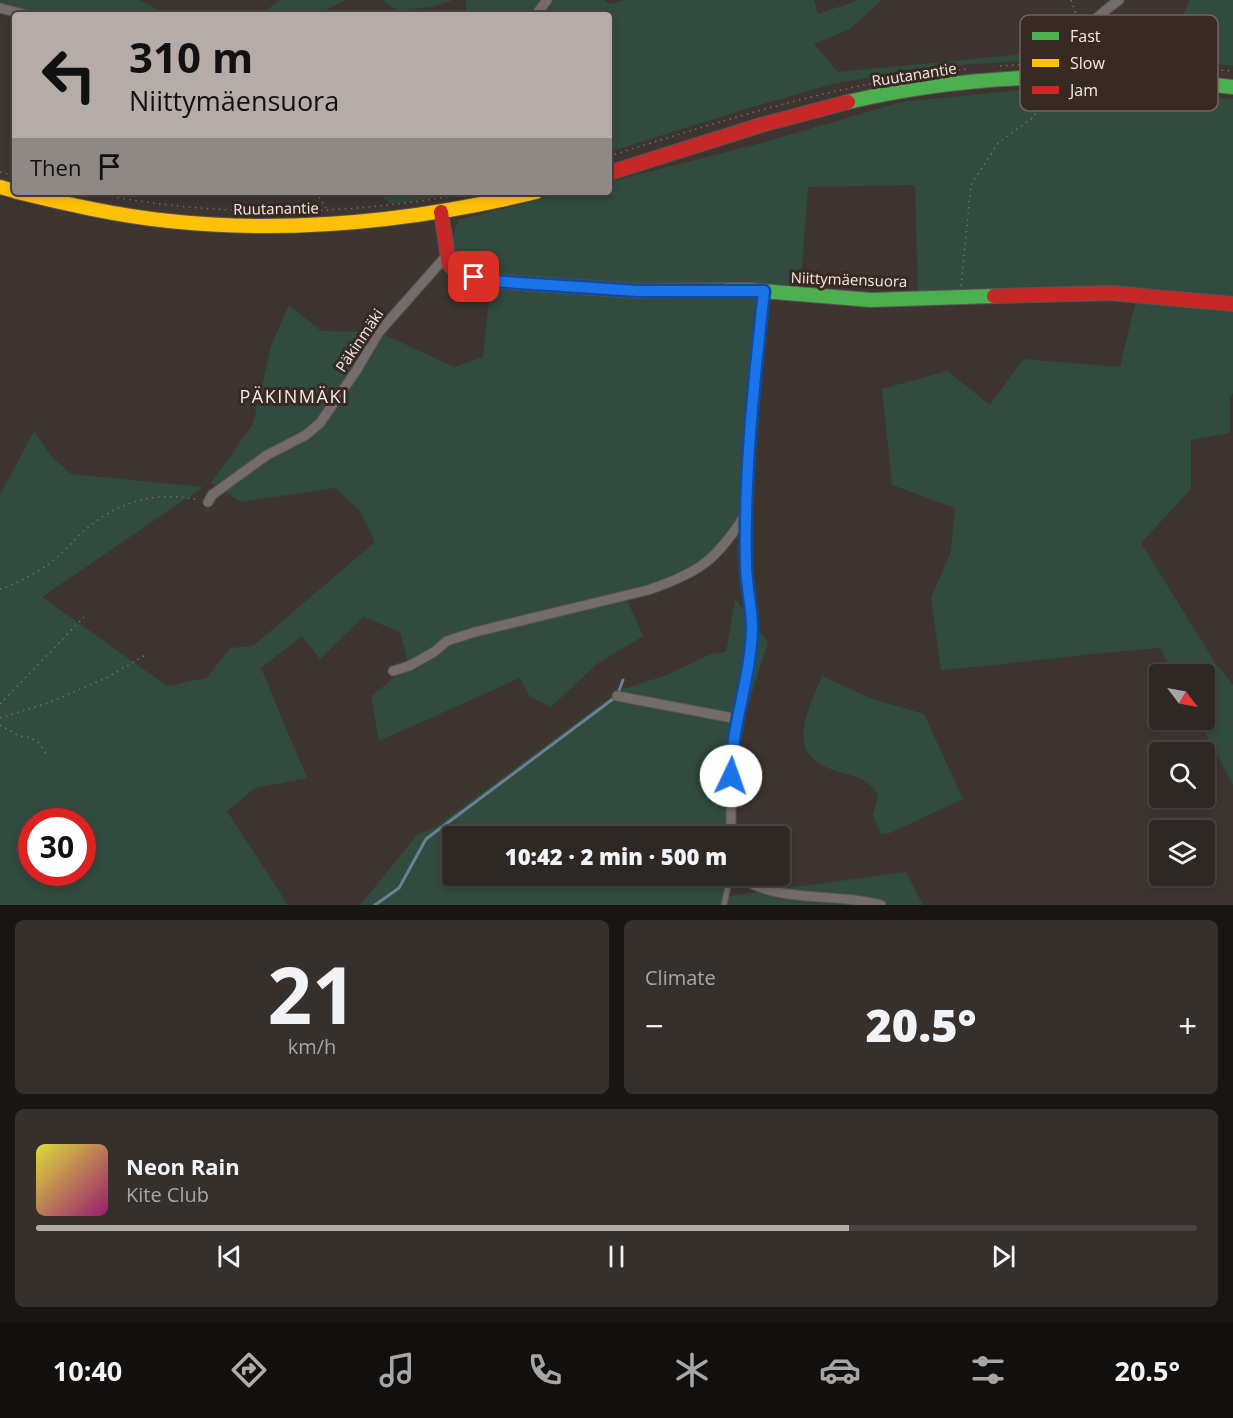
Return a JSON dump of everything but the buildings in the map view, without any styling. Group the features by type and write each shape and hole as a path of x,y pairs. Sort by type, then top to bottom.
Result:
{"street":[{"path":"1097,15 1119,0"},
{"path":"0,8 15,12"},
{"name":"Ruutanantie","path":"612,171 768,123 853,101 913,90 1020,78"},
{"name":"Ruutanantie","path":"1218,85 1233,87"},
{"name":"Ruutanantie","path":"29,195 126,215 190,223 243,226 365,222 441,212 522,195"},
{"path":"441,212 447,255"},
{"name":"Niittymäensuora","path":"447,255 449,264 457,272 491,281 638,291 764,291 871,300 1111,292 1233,304"},
{"name":"Päkinmäki","path":"207,502 212,495 267,454 306,435 320,423 379,333 447,255"},
{"path":"731,826 731,754 750,668 752,626 746,566 749,425 764,291"},
{"path":"393,671 409,666 447,642 475,632 648,590 692,573 712,559 728,541 747,512"},
{"path":"617,696 738,719"},
{"path":"755,886 778,892 856,900 881,905"}],"lane":[{"path":"724,905 728,886"}],"path":[{"path":"1071,0 1077,15"},
{"path":"961,297 971,185 998,143 1035,116 1034,111"},
{"path":"103,195 232,210 380,206 453,195"},
{"path":"318,195 326,209"},
{"path":"0,589 36,572 61,554 91,525 130,502 156,496 177,495 207,502"},
{"path":"0,704 84,617"},
{"path":"0,718 51,702 108,677 147,654"},
{"path":"0,725 19,736 31,738 39,743 48,757"}],"green space":[{"path":"0,0 140,0 161,12 15,12 0,8"},
{"path":"280,0 346,0 322,12 264,12"},
{"path":"383,0 453,0 433,7 398,11"},
{"path":"466,0 605,0 609,4 627,0 814,0 818,14 859,0 882,0 850,29 814,44 838,72 1020,55 1020,61 920,68 833,84 612,151 612,12 466,12"},
{"path":"1190,0 1233,0 1233,66 1218,64 1218,15 1183,15"},
{"path":"1020,90 1020,111 1218,111 1218,98 1233,99 1233,393 1230,397 1230,433 1191,440 1191,489 1141,543 1216,664 1233,685 1233,785 1215,752 1215,742 1210,742 1203,730 1215,730 1215,664 1168,664 1160,648 941,670 931,598 951,551 955,508 892,485 882,389 947,371 990,405 1023,359 1120,367 1137,296 918,298 915,185 808,187 800,294 764,291 749,425 747,512 728,541 691,573 625,596 643,636 597,664 551,707 530,697 520,678 379,741 371,696 409,666 400,632 363,617 320,659 302,636 261,668 307,778 255,788 227,811 288,905 0,905 0,495 34,431 51,456 71,474 203,487 42,597 167,686 207,678 230,648 253,646 375,542 359,510 335,488 241,502 211,483 253,424 271,346 289,305 321,331 379,332 454,367 483,357 491,281 457,272 447,255 458,220 558,195 612,195 612,181 765,142 901,102"},
{"path":"378,195 452,195 392,204"},
{"path":"735,599 768,642 736,744 735,826 442,826 442,886 730,886 728,896 906,872 923,905 360,905 417,835 437,826 620,690 664,676 709,655 726,652"},
{"path":"822,676 870,698 924,714 963,799 890,833 881,834 873,815 878,795 869,784 821,765 810,756 805,745 806,719"}],"waterway":[{"path":"375,905 399,888 426,839 617,696 623,680"}],"traffic: fast":[{"path":"848,102 944,85 1020,78"},
{"path":"1218,85 1233,87"},
{"path":"722,290 750,290 871,300 994,296"}],"traffic: slow":[{"path":"0,187 12,190"},
{"path":"30,195 150,219 215,225 262,226 308,225 400,217 445,211 522,195"}],"traffic: jam":[{"path":"612,172 761,125 848,102"},
{"path":"441,212 449,264 457,272 491,281 638,291 722,290"},
{"path":"994,296 1111,293 1233,304"}],"district":[{"name":"PÄKINMÄKI","path":"294,396"}],"route":[{"path":"474,277 491,281 638,291 764,291 749,425 746,566 752,626 750,668 731,754 731,776"}]}
